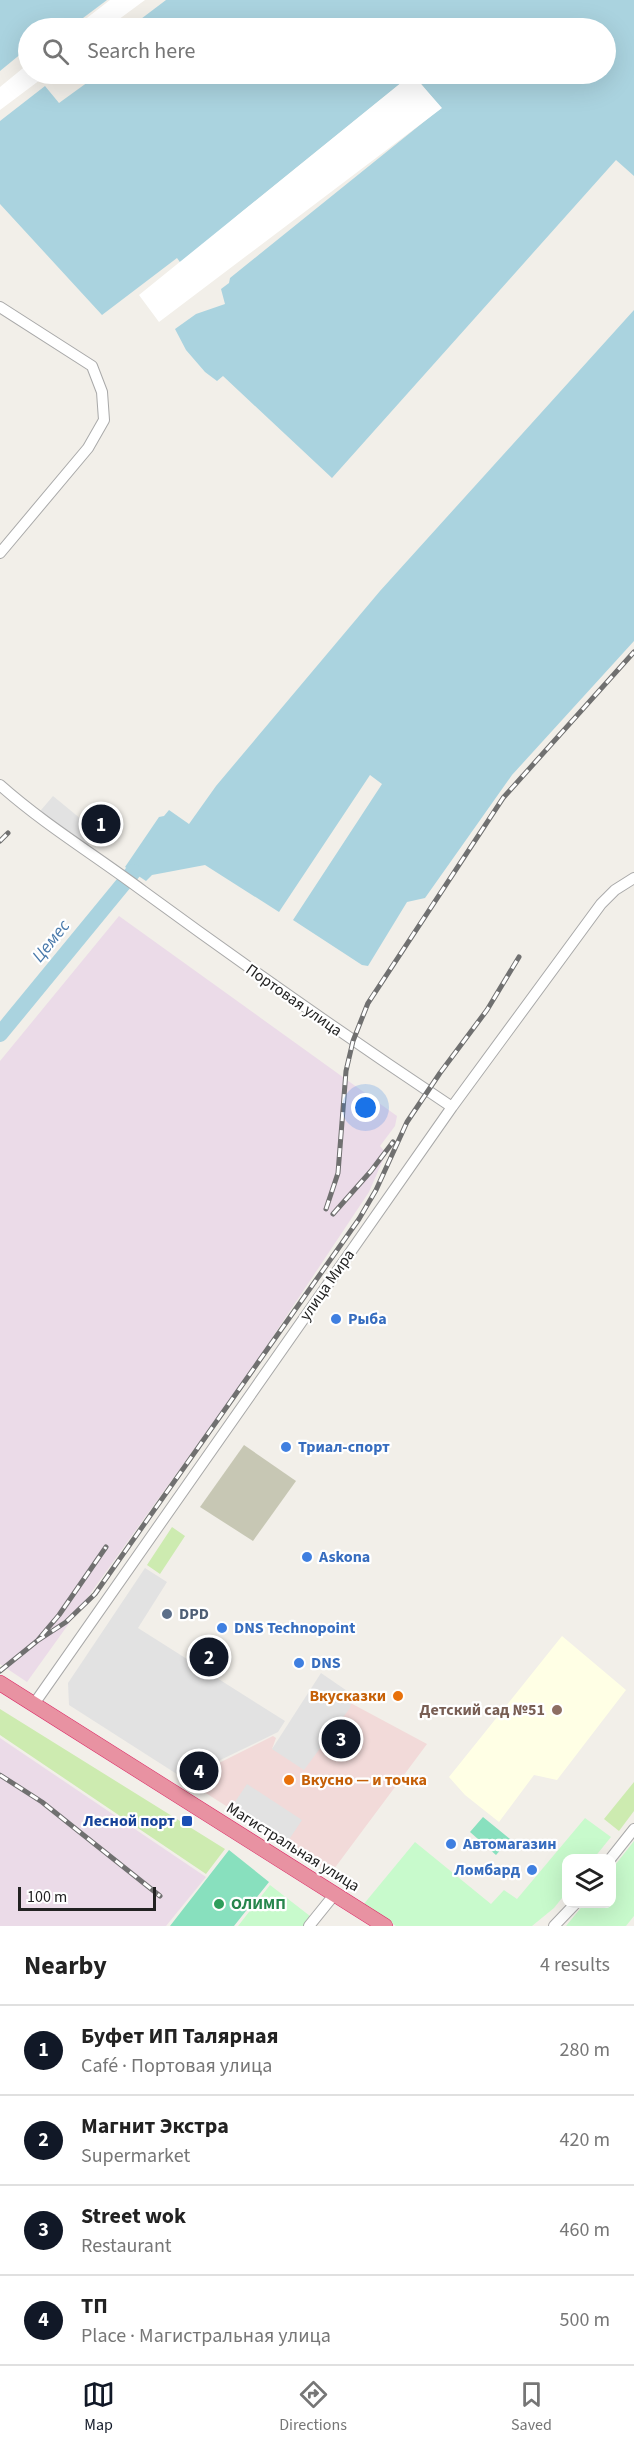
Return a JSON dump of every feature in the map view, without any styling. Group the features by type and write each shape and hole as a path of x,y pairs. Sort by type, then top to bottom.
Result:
{"highway":[{"name":"Магистральная улица","path":"0,1683 385,1926"}],"street":[{"path":"0,307 92,366 102,392 104,420 88,448 0,553"},
{"name":"Портовая улица","path":"0,785 61,834 265,981 452,1107"},
{"name":"улица Мира","path":"34,1704 452,1107 601,904 634,878"},
{"path":"613,1854 634,1829"},
{"path":"309,1926 334,1895"},
{"path":"554,1926 571,1908"}],"shaded area":[{"path":"53,796 98,833 83,852 36,816"},
{"path":"119,916 397,1116 395,1126 380,1146 386,1153 369,1192 250,1371 27,1682 0,1664 0,1061"},
{"path":"244,1445 296,1481 253,1541 200,1507"},
{"path":"145,1568 167,1582 138,1628 285,1721 278,1732 212,1764 197,1755 183,1778 69,1705 68,1683"},
{"name":"Детский сад №51","path":"562,1636 626,1690 557,1780 534,1775 499,1822 465,1795 449,1777"},
{"path":"321,1673 353,1695 350,1708 304,1770 272,1749"},
{"path":"345,1700 427,1744 331,1873 201,1790 217,1764 273,1736 276,1738 272,1749"},
{"path":"0,1738 206,1877 166,1926 0,1926"},
{"path":"247,1784 302,1820 286,1844 231,1808"}],"green space":[{"path":"172,1527 185,1536 160,1574 147,1565"},
{"path":"0,1709 225,1849 206,1874 0,1735"},
{"path":"634,1782 634,1811 619,1831 604,1819"},
{"path":"483,1817 510,1839 496,1855 470,1832"},
{"path":"585,1818 611,1837 597,1854 562,1854 562,1898 554,1908 532,1926 396,1926 363,1905 415,1842 491,1904 504,1890 517,1899"},
{"path":"634,1841 634,1916 626,1926 566,1926 581,1908 616,1908 616,1864"},
{"name":"ОЛИМП","path":"229,1850 269,1882 234,1926 170,1926"},
{"path":"270,1885 310,1916 303,1926 238,1926"}],"water":[{"path":"0,0 107,0 83,18 18,18 18,56 0,71"},
{"path":"166,0 634,0 634,176 616,160 332,478 223,376 217,381 205,372 186,350 175,329 196,314 225,304 221,289 229,283 230,278 441,108 421,84 616,84 616,18 142,18"},
{"path":"85,84 400,84 238,215 182,265 177,258 102,315 0,204 0,121 45,86 59,103"},
{"path":"634,310 634,641 512,775 425,898 407,902 368,966 362,965 293,920 382,784 370,775 279,912 205,865 152,875 146,881 125,867 159,817 164,816 169,810 189,824 216,786 380,591"}],"pier":[{"path":"110,0 145,0 121,18 87,18"},
{"path":"18,72 18,84 35,84 0,110 0,87"},
{"path":"400,84 421,84 442,108 159,322 139,295"}],"waterway":[{"name":"Цемес","path":"0,1034 133,872"}],"railway":[{"path":"326,1209 338,1173 346,1071 353,1041 368,1003 503,798 634,652"},
{"path":"0,841 8,833"},
{"path":"37,1641 66,1622 95,1594 359,1219 376,1190 407,1122 487,1010 519,957"},
{"path":"333,1214 393,1142"},
{"path":"0,1671 37,1641 59,1615 106,1547"},
{"path":"0,1775 42,1802 160,1896"}],"place":[{"name":"Буфет ИП Талярная","path":"101,824"},
{"name":"Рыба","path":"336,1319"},
{"name":"Триал-спорт","path":"286,1447"},
{"name":"Askona","path":"307,1557"},
{"name":"DPD","path":"167,1614"},
{"name":"DNS Technopoint","path":"222,1628"},
{"name":"Магнит Экстра","path":"209,1657"},
{"name":"DNS","path":"299,1663"},
{"name":"Вкусказки","path":"398,1696"},
{"name":"Детский сад №51","path":"557,1710"},
{"name":"Street wok","path":"341,1739"},
{"name":"ТП","path":"199,1771"},
{"name":"Вкусно — и точка","path":"289,1780"},
{"name":"Лесной порт","path":"187,1821"},
{"name":"Автомагазин","path":"451,1844"},
{"name":"Ломбард","path":"532,1870"},
{"name":"ОЛИМП","path":"219,1904"}]}
